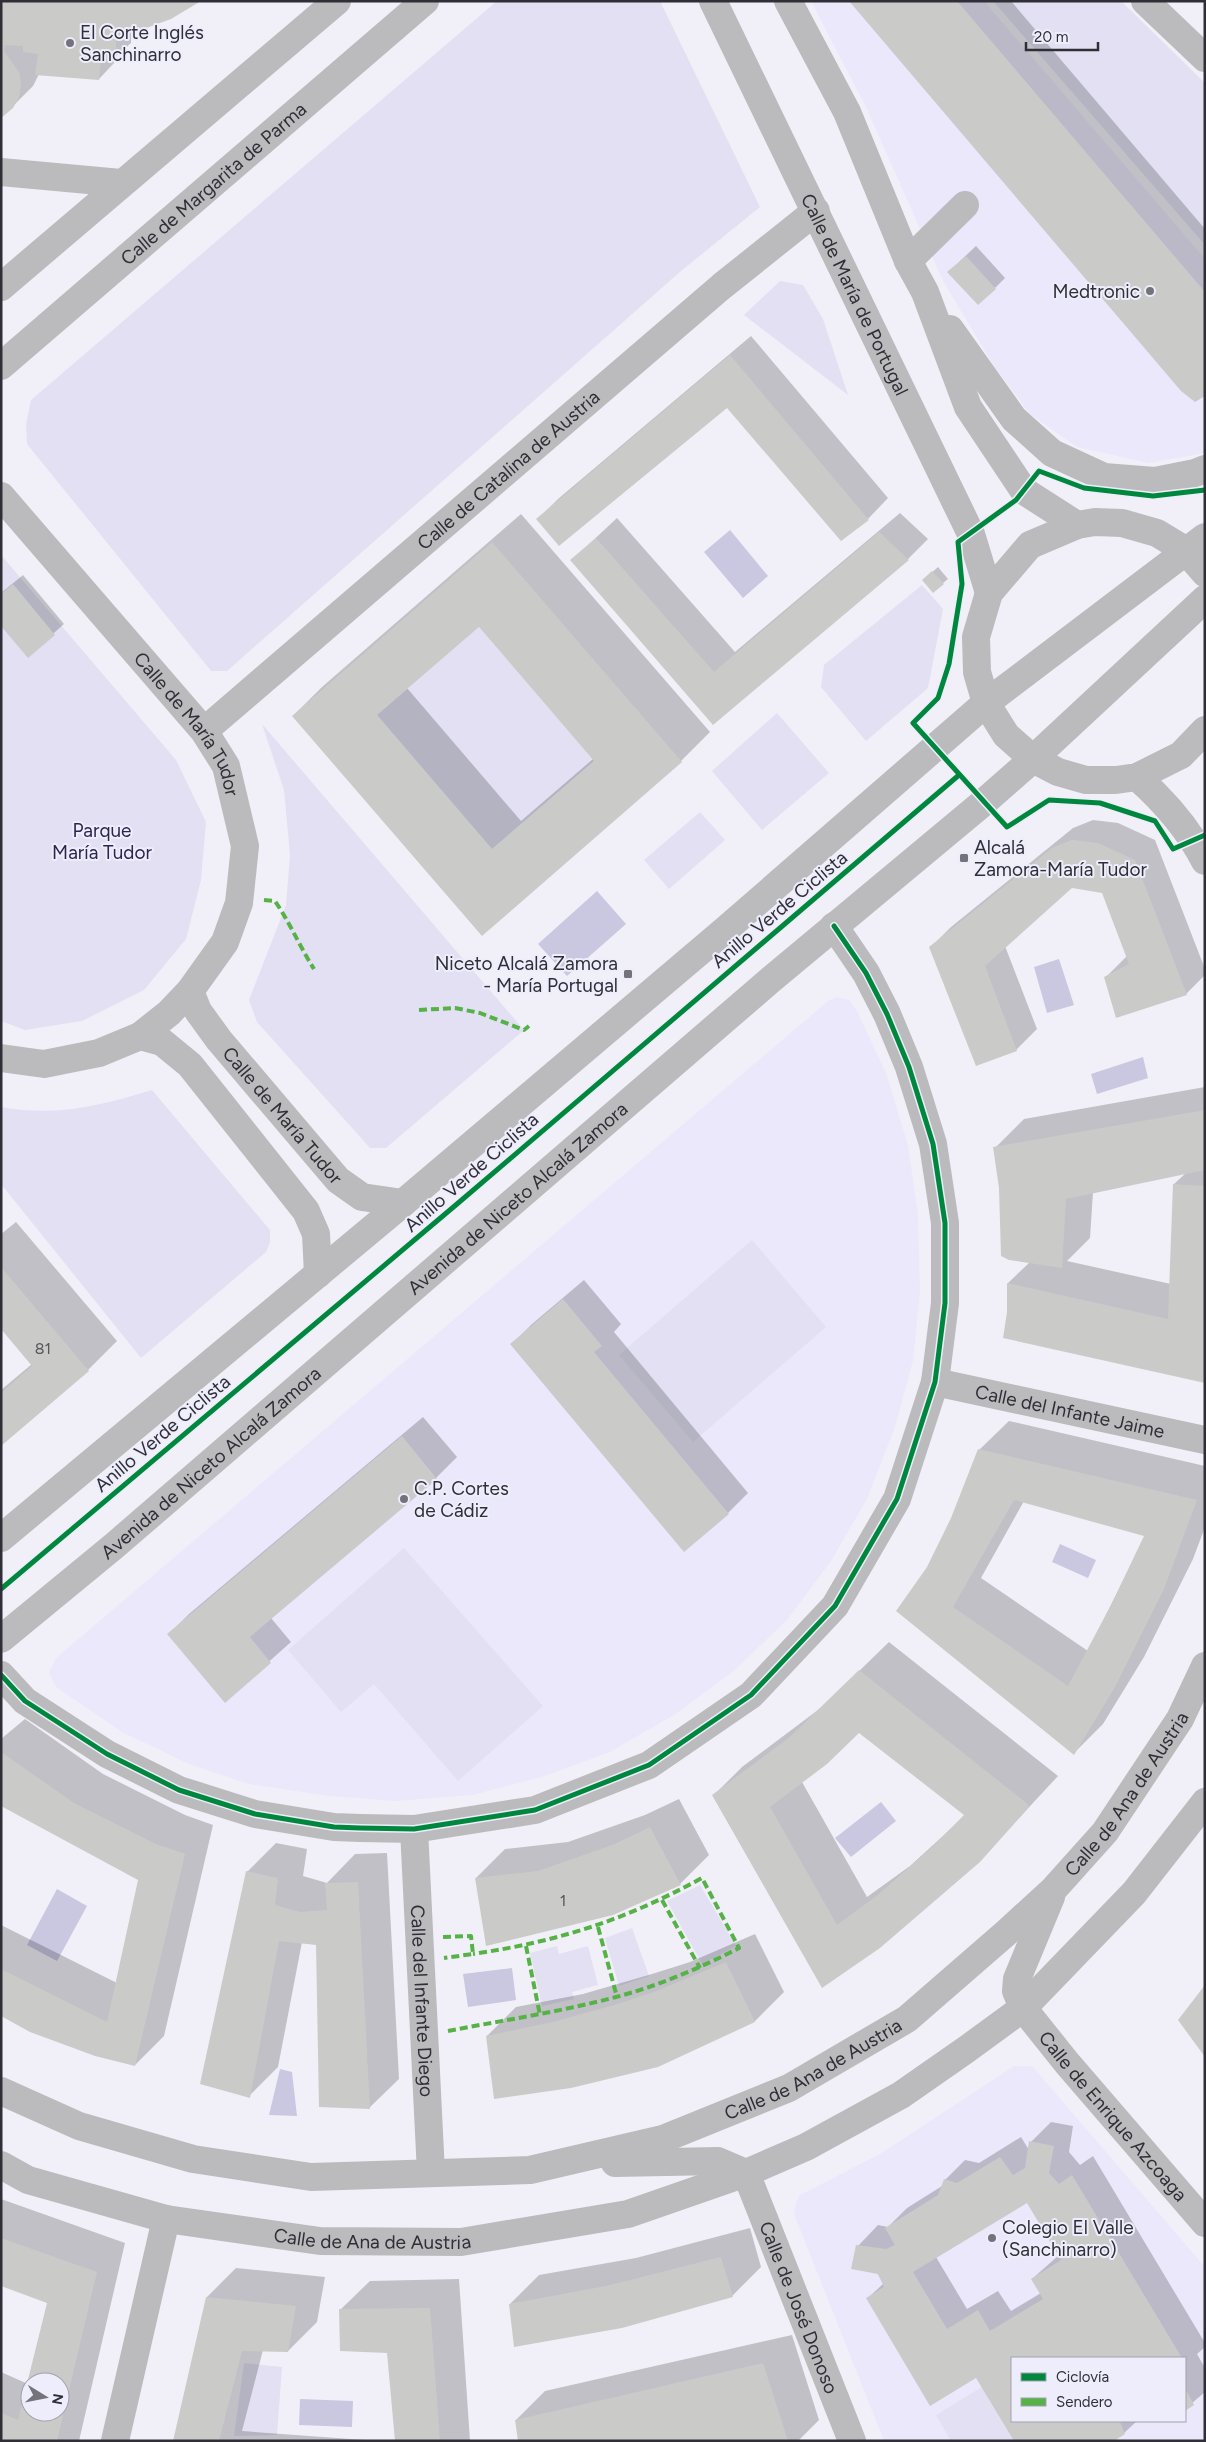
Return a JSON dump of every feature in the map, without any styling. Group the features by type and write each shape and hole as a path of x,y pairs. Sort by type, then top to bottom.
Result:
{"street":[{"path":"1,286 316,11 337,1"},
{"name":"Calle de Margarita de Parma","path":"1,366 425,1"},
{"name":"Calle de María de Portugal","path":"712,1 816,211 971,534 989,593"},
{"path":"788,1 847,112 908,261 925,292 971,361 1014,419 1052,453 1104,477 1155,481 1195,473 1205,469"},
{"path":"1145,1 1205,58"},
{"path":"1,172 121,183"},
{"path":"908,261 965,205"},
{"name":"Calle de Catalina de Austria","path":"204,731 722,286 816,211"},
{"path":"925,292 968,407 1024,491 1077,525"},
{"name":"Calle de María Tudor","path":"1,496 204,731 226,766 245,846 240,903 225,942 190,991 169,1013 140,1036 99,1053 44,1064 1,1058"},
{"path":"1195,543 1122,523 1095,522 1077,525 1030,546 989,593 976,637 977,672 986,704 1006,735 1034,759 1058,772 1086,780 1116,780 1137,777 1181,755 1205,730"},
{"path":"1195,543 1205,573"},
{"path":"1,1538 403,1203 724,931 986,704 1195,543"},
{"name":"Avenida de Niceto Alcalá Zamora","path":"1,1640 114,1546 834,926 1034,759 1205,599"},
{"path":"1137,777 1160,798 1188,833 1205,861"},
{"path":"1,1675 25,1701 108,1754 179,1790 255,1814 334,1828 414,1829 535,1810 649,1765 751,1695 835,1606 897,1500 935,1382 946,1303 945,1223 932,1144 909,1067 887,1014 866,973 834,926"},
{"name":"Calle de María Tudor","path":"190,991 198,1011 219,1040 338,1180 362,1197 403,1203"},
{"name":"Calle de María Tudor","path":"140,1036 162,1042 190,1065 306,1211 316,1234 318,1274"},
{"name":"Calle del Infante Jaime","path":"935,1382 1205,1440"},
{"name":"Calle de Ana de Austria","path":"530,2170 663,2139 789,2088 907,2019 1053,1890 1110,1824 1180,1718 1205,1666"},
{"name":"Calle de Ana de Austria","path":"1,2166 28,2180 166,2219 320,2241 461,2242 628,2214 746,2173 806,2147 901,2095 1023,2008 1134,1893 1205,1802"},
{"name":"Calle del Infante Diego","path":"414,1829 431,2173"},
{"name":"Calle de Ana de Austria","path":"1023,2008 1016,1991 1017,1979 1053,1890"},
{"name":"Calle de Enrique Azcoaga","path":"1023,2008 1067,2063 1205,2223"},
{"name":"Calle de Ana de Austria","path":"1,2091 79,2126 193,2159 311,2177 530,2170 630,2161 718,2161 746,2173"},
{"name":"Calle de José Donoso","path":"746,2173 852,2441"},
{"path":"115,2441 166,2219"}],"shaded area":[{"path":"811,1 984,1 1205,259 1205,453 1148,463 1077,447 1030,414 994,366 943,281 867,109"},
{"path":"730,530 768,576 743,598 704,552"},
{"path":"597,891 626,924 567,976 538,944"},
{"path":"1059,959 1074,1005 1047,1013 1034,967"},
{"path":"837,997 849,1000 857,1011 886,1073 908,1145 918,1214 920,1292 913,1361 895,1427 867,1499 831,1561 787,1620 735,1670 674,1715 610,1752 545,1776 473,1795 396,1801 328,1796 249,1784 189,1764 122,1732 56,1687 49,1673 56,1658 828,1001"},
{"path":"1143,1057 1148,1078 1097,1094 1091,1074"},
{"path":"1060,1544 1096,1560 1088,1578 1052,1562"},
{"path":"881,1802 896,1821 851,1857 835,1838"},
{"path":"57,1889 87,1906 57,1961 27,1945"},
{"path":"512,1968 516,2000 468,2007 463,1974"},
{"name":"Colegio El Valle (Sanchinarro)","path":"1014,2066 1032,2066 1205,2267 1205,2441 884,2441 794,2214 800,2195 880,2154"},
{"path":"280,2069 292,2072 297,2116 269,2115"},
{"path":"300,2399 353,2401 352,2427 299,2425"}],"green space":[{"path":"497,1 660,1 760,207 681,271 227,671 211,671 27,444 26,424 31,400"},
{"path":"993,1 1121,1 1205,83 1205,245"},
{"path":"780,281 803,285 823,319 848,395 744,315"},
{"name":"Parque María Tudor","path":"1,555 176,760 206,822 201,880 186,939 144,990 82,1021 25,1030 1,1021"},
{"path":"922,585 943,609 928,688 866,741 821,687 824,665"},
{"path":"479,627 594,761 492,849 377,715"},
{"path":"777,713 829,773 762,830 712,771"},
{"path":"262,724 524,1030 386,1148 370,1148 257,1022 249,1000 286,905 290,855 284,790"},
{"path":"700,812 725,840 669,889 644,860"},
{"path":"152,1090 270,1230 270,1242 266,1252 141,1358 1,1184 1,1107 40,1111 78,1108 114,1101"},
{"path":"752,1240 826,1327 693,1442 619,1355"},
{"path":"404,1548 543,1706 458,1781 374,1684 341,1712 288,1650"},
{"path":"700,1885 736,1946 702,1964 667,1901"},
{"path":"632,1928 649,1976 619,1986 605,1938"},
{"path":"557,1946 559,1954 588,1946 598,1985 572,1992 574,1999 542,2006 530,1953"},
{"path":"244,2363 282,2367 277,2435 234,2436"},
{"path":"982,2387 1014,2441 951,2441 936,2415"}],"building":[{"name":"El Corte Inglés Sanchinarro","path":"1,1 201,1 171,19 116,39 116,60 101,59 99,80 35,75 38,54 23,52 23,46 5,45 4,51 19,72 21,84 19,97 13,108 1,118"},
{"path":"849,1 957,1 1205,292 1205,396 1195,402 1181,391"},
{"path":"966,256 996,289 978,305 947,272"},
{"path":"730,355 869,520 841,541 727,408 559,546 536,519"},
{"path":"879,532 909,560 713,725 570,560 596,538 714,672"},
{"path":"492,542 682,762 482,936 292,716","holes":["479,627 594,761 492,849 377,715"]},
{"path":"932,571 944,584 933,593 922,580"},
{"path":"13,584 55,635 28,658 1,626 1,594"},
{"path":"1072,840 1098,843 1135,860 1187,995 1116,1018 1104,977 1129,964 1102,893 1072,888 985,966 1017,1051 976,1066 929,947 1052,848"},
{"path":"1205,1110 1205,1170 1066,1199 1062,1268 1009,1260 1001,1256 999,1188 993,1147"},
{"path":"1173,1184 1205,1186 1205,1383 1003,1338 1007,1312 1007,1283 1168,1319"},
{"path":"1,1267 89,1371 1,1446 1,1393 32,1366 1,1329"},
{"path":"563,1299 602,1346 594,1352 729,1514 684,1552 510,1344"},
{"path":"402,1436 437,1479 250,1637 271,1663 225,1703 167,1634"},
{"path":"978,1449 1197,1500 1164,1589 1115,1687 1074,1755 896,1611 927,1567 951,1518","holes":["1014,1500 1144,1536 1111,1605 1068,1686 953,1607"]},
{"path":"859,1670 1030,1806 980,1862 880,1948 822,1988 712,1795 791,1736","holes":["859,1733 964,1815 933,1846 879,1894 837,1925 770,1807 827,1764"]},
{"path":"1,1752 74,1803 156,1844 185,1854 135,2066 95,2056 30,2032 1,2016 1,1969 107,2022 138,1880 1,1806"},
{"path":"650,1827 681,1885 613,1915 486,1946 475,1878 538,1871 615,1844"},
{"path":"246,1871 278,1878 275,1905 300,1912 327,1910 325,1883 358,1882 370,2109 319,2107 316,1945 279,1941 250,2098 200,2084"},
{"path":"726,1962 755,2022 658,2067 571,2088 494,2099 486,2036 553,2022 621,2003 659,1990"},
{"path":"1205,1985 1205,2057 1178,2020"},
{"path":"1029,2141 1054,2146 1049,2173 1059,2184 1072,2175 1181,2357 1011,2357 1011,2422 1120,2422 1125,2434 1114,2441 1014,2441 976,2378 930,2406 866,2298 884,2287 878,2274 851,2269 856,2245 886,2249 895,2245 885,2228 938,2195 944,2179 957,2183 1000,2157 1013,2175 1025,2168","holes":["1027,2203 1061,2260 1031,2279 1043,2299 990,2331 978,2310 947,2329 913,2272"]},
{"path":"1,2238 97,2272 70,2386 70,2372 30,2372 47,2303 1,2286"},
{"path":"721,2257 733,2297 622,2328 514,2347 509,2304 606,2286"},
{"path":"206,2297 296,2306 288,2352 242,2351 219,2441 173,2441"},
{"path":"430,2308 440,2441 395,2441 387,2353 340,2351 339,2309"},
{"path":"763,2363 788,2441 518,2441 515,2420"},
{"path":"1186,2390 1194,2405 1186,2410"},
{"path":"20,2412 20,2422 61,2422 57,2441 1,2441 1,2413 18,2420"}],"marked path":[{"path":"264,900 275,901 314,969"},
{"path":"419,1010 455,1008 480,1013 524,1030 529,1026"},
{"path":"448,2031 574,2007 632,1993 679,1976 739,1948 702,1878 646,1906 591,1927 535,1943 473,1954"},
{"path":"662,1900 700,1968"},
{"path":"598,1927 617,1997"},
{"path":"443,1937 471,1936 473,1954 444,1958"},
{"path":"526,1946 540,2015"}],"cycle path":[{"path":"1205,490 1153,496 1084,488 1039,471 1016,500 958,542 962,584 949,664 938,698 913,723 1007,827 1049,800 1100,803 1155,821 1173,849 1205,835"},
{"name":"Anillo Verde Ciclista","path":"1,1589 457,1204 959,775"},
{"path":"1,1675 25,1701 107,1754 179,1790 255,1814 334,1827 360,1828 414,1829 535,1810 649,1765 751,1695 835,1606 897,1499 935,1382 945,1303 945,1223 933,1144 909,1067 887,1014 866,973 834,926"}],"place":[{"name":"El Corte Inglés Sanchinarro","path":"70,43"},
{"name":"Medtronic","path":"1150,291"},
{"name":"Alcalá Zamora-María Tudor","path":"964,858"},
{"name":"Niceto Alcalá Zamora - María Portugal","path":"628,974"},
{"name":"C.P. Cortes de Cádiz","path":"404,1499"},
{"name":"Colegio El Valle (Sanchinarro)","path":"992,2238"}]}
